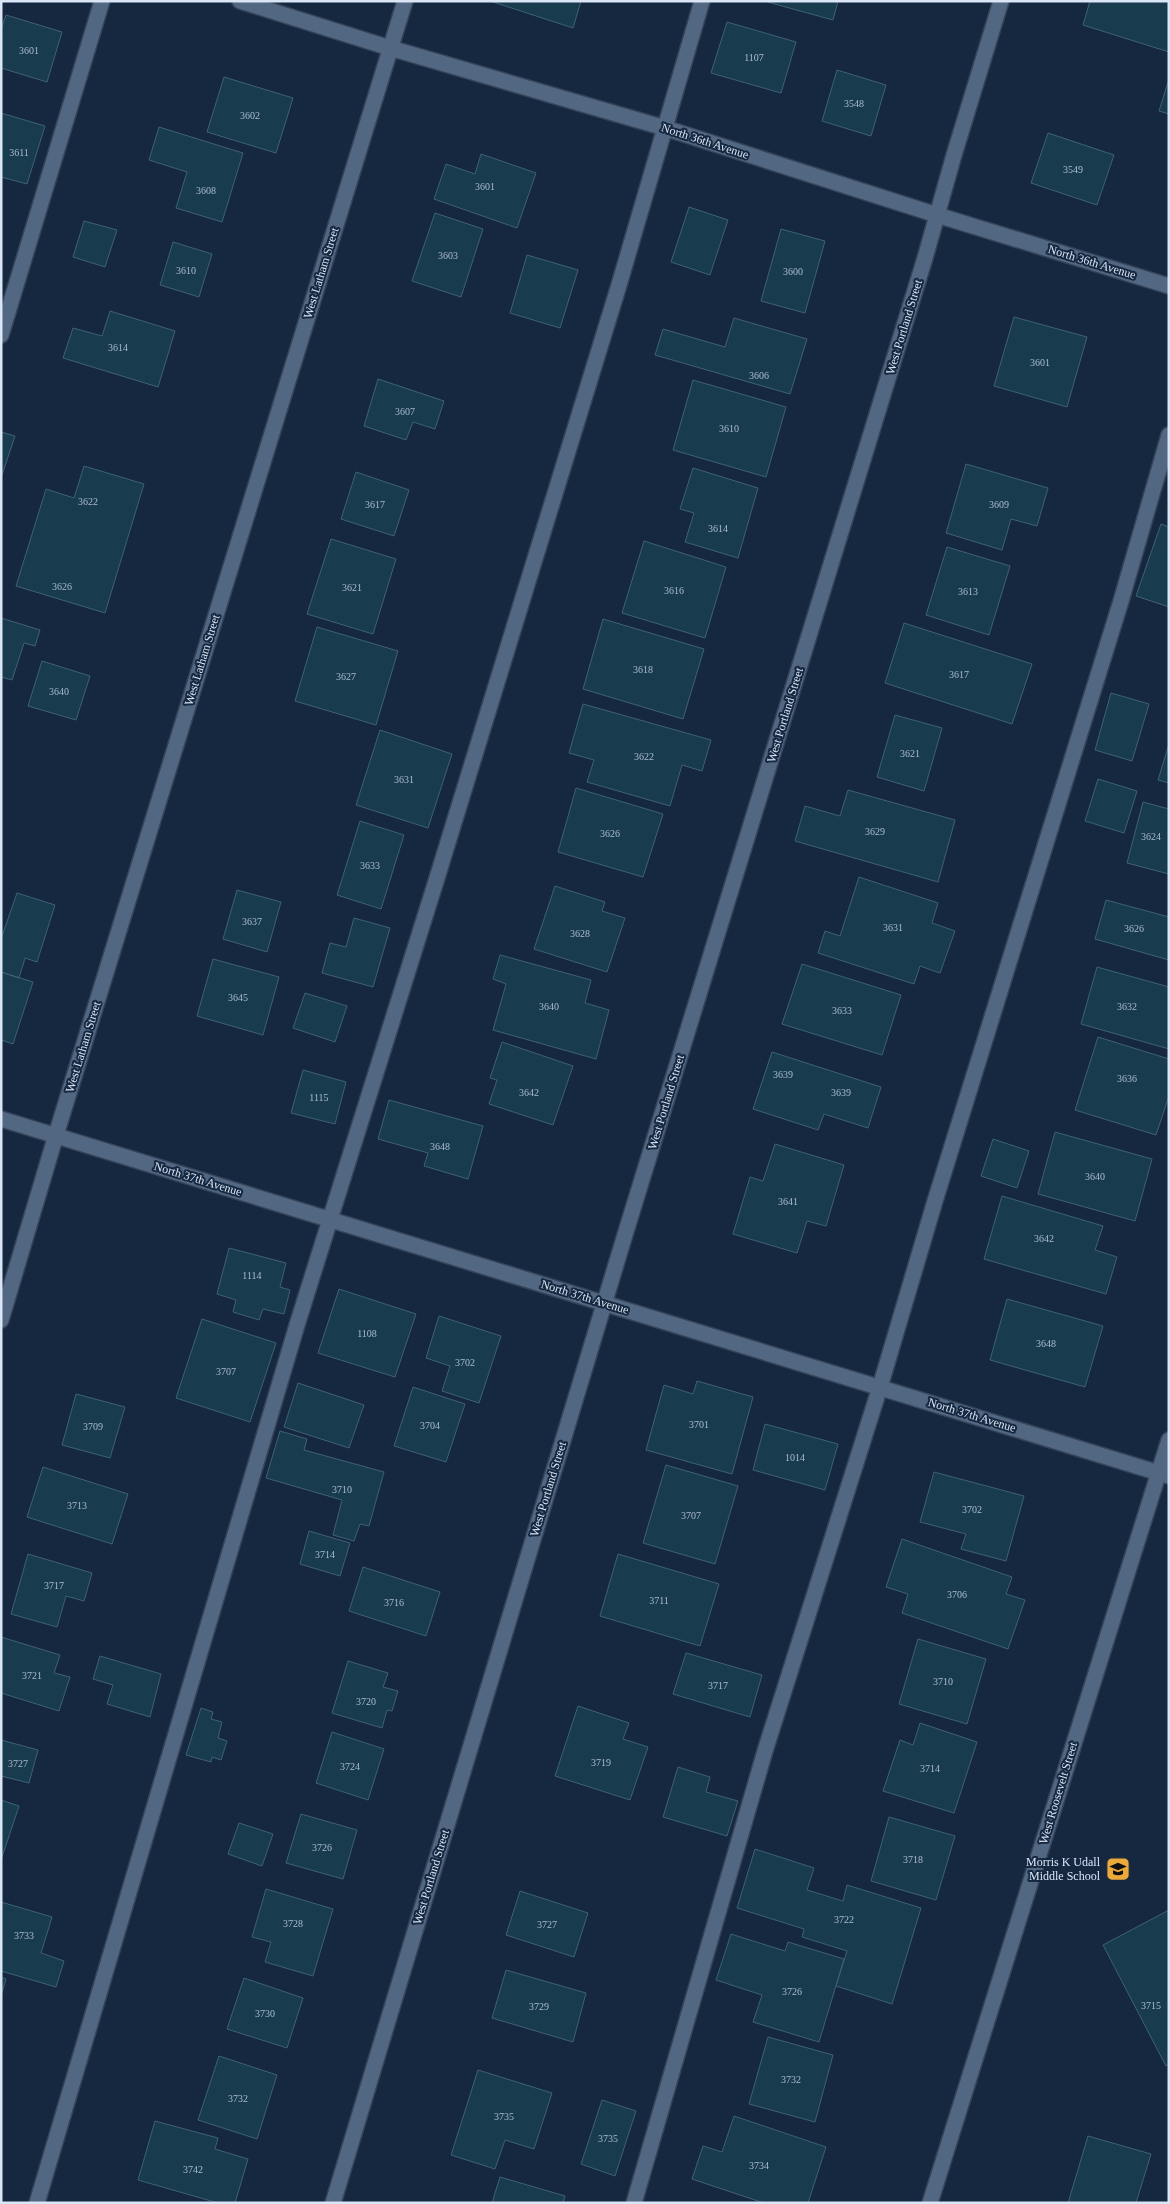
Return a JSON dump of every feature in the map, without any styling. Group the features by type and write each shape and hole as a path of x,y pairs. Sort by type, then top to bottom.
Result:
{"street":[{"path":"1,335 102,1"},
{"name":"North 36th Avenue","path":"240,1 390,48 665,128 937,216 1169,286"},
{"name":"West Latham Street","path":"1,1320 56,1135 405,1"},
{"path":"37,2203 297,1326 547,520 702,1"},
{"name":"West Portland Street","path":"333,2203 604,1303 1001,1"},
{"path":"634,2203 765,1751 880,1387 938,1191 1118,610 1169,436"},
{"name":"North 37th Avenue","path":"1,1119 1164,1474"},
{"name":"West Roosevelt Street","path":"930,2203 1164,1474 1169,1440"}],"building":[{"path":"490,1 581,1 573,28"},
{"path":"764,1 838,1 833,20"},
{"path":"1090,1 1169,1 1169,52 1083,25"},
{"path":"6,15 62,32 47,82 1,68 1,29"},
{"path":"727,22 796,42 781,93 711,73"},
{"path":"837,70 886,85 871,136 822,121"},
{"path":"224,77 293,98 276,153 207,132"},
{"path":"1169,79 1169,114 1159,111"},
{"path":"1,113 45,126 27,184 1,177"},
{"path":"159,127 243,153 222,222 176,208 187,172 149,160"},
{"path":"1048,133 1114,155 1097,205 1031,183"},
{"path":"481,154 536,173 517,228 434,199 446,164 475,174"},
{"path":"689,207 728,220 710,275 671,262"},
{"path":"435,213 483,229 461,297 412,281"},
{"path":"84,221 117,230 105,267 73,257"},
{"path":"781,229 825,241 805,313 761,301"},
{"path":"173,242 212,254 199,297 160,285"},
{"path":"527,255 578,270 560,328 510,313"},
{"path":"110,311 175,331 158,387 63,358 73,328 102,336"},
{"path":"1014,317 1087,337 1067,407 994,386"},
{"path":"734,318 807,339 790,394 655,355 663,329 725,347"},
{"path":"378,379 444,401 435,429 413,422 406,440 364,426"},
{"path":"693,380 786,407 766,477 673,450"},
{"path":"1,432 15,436 1,478"},
{"path":"966,464 1048,488 1037,526 1011,519 1002,550 946,533"},
{"path":"84,466 144,484 105,613 16,586 46,489 74,498"},
{"path":"693,468 758,488 738,558 685,542 694,513 680,509"},
{"path":"356,472 409,490 394,536 341,519"},
{"path":"1161,524 1169,527 1169,607 1136,596"},
{"path":"331,539 396,559 373,634 307,614"},
{"path":"644,541 726,567 705,638 622,613"},
{"path":"947,547 1010,566 989,635 926,615"},
{"path":"1,618 40,630 35,646 24,643 12,680 1,677"},
{"path":"603,619 704,649 683,719 583,689"},
{"path":"904,623 1032,664 1012,724 885,683"},
{"path":"317,627 398,651 376,725 295,701"},
{"path":"42,661 90,676 76,720 28,706"},
{"path":"1111,693 1149,704 1132,761 1095,750"},
{"path":"583,704 711,740 702,771 682,765 670,806 587,782 594,760 569,753"},
{"path":"895,715 942,728 924,791 877,777"},
{"path":"380,730 452,754 428,828 356,805"},
{"path":"1169,744 1169,783 1158,780"},
{"path":"1098,779 1137,791 1124,833 1085,821"},
{"path":"576,788 663,814 643,877 558,852"},
{"path":"848,790 955,820 938,882 795,841 805,806 840,816"},
{"path":"1143,802 1169,809 1169,874 1127,863"},
{"path":"360,821 404,835 381,909 337,895"},
{"path":"859,877 938,903 932,923 955,931 940,973 920,966 914,984 818,953 825,931 840,936"},
{"path":"555,886 605,902 602,911 625,918 607,972 534,949"},
{"path":"237,890 281,902 267,952 223,939"},
{"path":"17,893 55,905 37,962 25,958 19,978 1,972 1,939"},
{"path":"1106,900 1169,917 1169,960 1095,939"},
{"path":"354,918 390,928 373,987 322,973 330,943 346,947"},
{"path":"500,955 591,980 585,1003 609,1010 596,1059 493,1030 506,984 493,979"},
{"path":"213,959 279,977 263,1035 197,1016"},
{"path":"802,964 901,995 882,1055 782,1024"},
{"path":"1097,967 1169,987 1169,1049 1081,1024"},
{"path":"1,972 33,982 13,1044 1,1040"},
{"path":"305,993 347,1006 335,1042 293,1028"},
{"path":"1098,1037 1169,1059 1169,1096 1156,1135 1075,1110"},
{"path":"502,1042 573,1066 553,1125 489,1104 497,1080 490,1078"},
{"path":"772,1052 881,1087 868,1128 824,1114 818,1130 753,1109"},
{"path":"303,1070 346,1082 335,1124 291,1113"},
{"path":"389,1100 483,1126 468,1179 424,1166 428,1153 378,1139"},
{"path":"1055,1132 1152,1159 1135,1221 1038,1194"},
{"path":"993,1139 1029,1151 1017,1188 981,1176"},
{"path":"775,1144 844,1165 826,1226 807,1221 797,1253 733,1234 750,1177 763,1181"},
{"path":"1002,1196 1103,1226 1095,1250 1117,1257 1106,1294 984,1259"},
{"path":"229,1248 286,1263 280,1287 290,1290 284,1314 263,1309 259,1320 233,1312 236,1300 217,1294"},
{"path":"339,1289 416,1314 395,1377 318,1353"},
{"path":"1007,1299 1103,1326 1085,1387 990,1360"},
{"path":"439,1316 501,1336 479,1403 442,1391 450,1366 426,1358"},
{"path":"202,1319 276,1343 250,1422 176,1398"},
{"path":"697,1381 753,1397 732,1474 646,1450 664,1385 693,1394"},
{"path":"298,1383 364,1405 349,1448 284,1427"},
{"path":"413,1387 465,1404 446,1462 394,1446"},
{"path":"76,1394 125,1407 110,1458 62,1445"},
{"path":"765,1424 838,1444 825,1490 753,1470"},
{"path":"280,1431 307,1439 304,1450 384,1472 369,1526 360,1524 354,1541 333,1535 342,1500 266,1478"},
{"path":"666,1465 738,1486 715,1564 643,1543"},
{"path":"43,1467 128,1494 112,1544 27,1517"},
{"path":"934,1472 1024,1496 1006,1561 961,1549 966,1534 920,1522"},
{"path":"309,1531 350,1543 340,1576 300,1564"},
{"path":"902,1539 1012,1577 1006,1594 1025,1600 1008,1649 902,1613 908,1594 886,1587"},
{"path":"28,1554 92,1573 84,1601 66,1596 57,1627 11,1614"},
{"path":"618,1554 719,1584 700,1646 600,1616"},
{"path":"363,1567 440,1592 426,1636 349,1611"},
{"path":"1,1637 60,1655 54,1673 70,1677 59,1711 1,1693"},
{"path":"918,1639 986,1659 967,1724 899,1704"},
{"path":"686,1653 762,1675 750,1717 673,1694"},
{"path":"100,1656 161,1674 150,1717 107,1704 113,1685 93,1679"},
{"path":"348,1661 388,1673 383,1687 398,1691 392,1711 387,1710 382,1728 332,1713"},
{"path":"578,1706 629,1723 623,1739 648,1747 630,1800 555,1776"},
{"path":"201,1708 213,1712 211,1719 222,1722 218,1738 227,1741 221,1760 212,1757 211,1762 186,1755"},
{"path":"920,1723 977,1742 954,1813 883,1791 900,1740 913,1745"},
{"path":"332,1732 384,1749 368,1800 316,1783"},
{"path":"1,1740 38,1750 29,1783 1,1776"},
{"path":"678,1767 710,1777 706,1792 738,1801 727,1836 663,1817"},
{"path":"1,1800 19,1806 1,1860"},
{"path":"301,1814 357,1830 343,1879 286,1863"},
{"path":"889,1817 955,1836 936,1900 871,1881"},
{"path":"239,1823 273,1834 262,1866 228,1854"},
{"path":"755,1849 814,1868 807,1890 843,1901 847,1885 921,1908 892,2004 836,1986 847,1951 802,1937 804,1929 737,1908"},
{"path":"266,1889 333,1909 313,1976 265,1962 271,1942 252,1937"},
{"path":"520,1891 588,1913 574,1957 506,1935"},
{"path":"1,1902 52,1917 41,1953 64,1961 56,1987 1,1971"},
{"path":"1169,1910 1169,2064 1166,2066 1103,1945"},
{"path":"731,1934 785,1951 788,1942 844,1959 819,2042 753,2022 762,1995 716,1980"},
{"path":"506,1970 586,1993 573,2042 492,2018"},
{"path":"1,1977 6,1979 1,1996"},
{"path":"244,1978 303,1998 287,2048 227,2029"},
{"path":"768,2037 833,2055 815,2122 749,2104"},
{"path":"219,2056 277,2075 257,2139 198,2120"},
{"path":"478,2070 552,2093 534,2149 505,2140 495,2169 451,2155"},
{"path":"602,2100 636,2111 615,2176 581,2164"},
{"path":"734,2116 826,2147 808,2203 764,2203 692,2179 703,2146 722,2152"},
{"path":"155,2121 218,2138 215,2149 248,2159 235,2203 218,2203 138,2180"},
{"path":"1088,2136 1151,2154 1136,2203 1068,2203"},
{"path":"500,2177 565,2196 563,2203 492,2203"}],"place":[{"name":"Morris K Udall Middle School","path":"1118,1869"}]}
